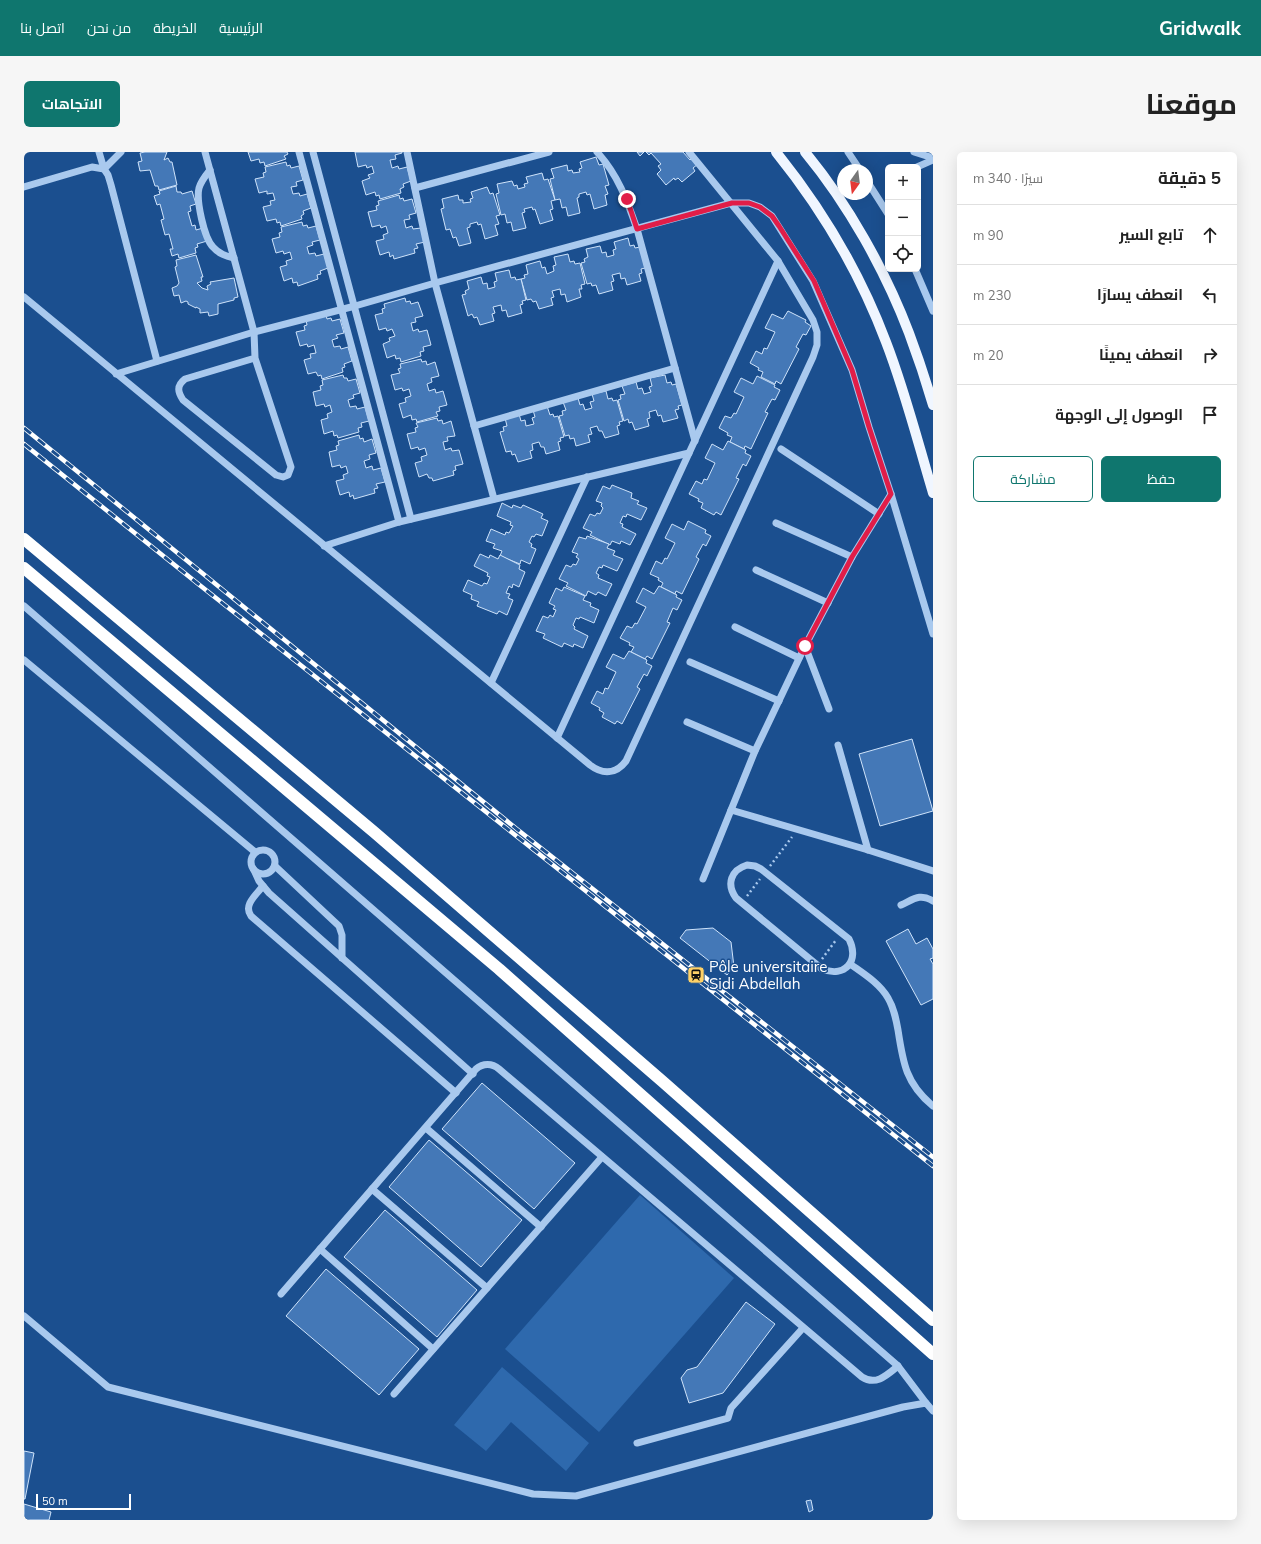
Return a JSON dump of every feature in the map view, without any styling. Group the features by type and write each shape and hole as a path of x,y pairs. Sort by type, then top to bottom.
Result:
{"highway":[{"path":"24,539 386,842 668,1086 933,1320"},
{"path":"24,568 499,969 933,1354"},
{"path":"917,1340 933,1360"}],"main road":[{"path":"776,152 799,180 833,231 862,286 886,342 933,493"},
{"path":"805,152 817,166 851,216 883,273 909,333 933,406"}],"street":[{"path":"99,152 111,185 157,361"},
{"path":"205,152 254,332 255,358 291,467 288,476 283,477 276,475 183,400 179,394 178,388 180,383 185,379 255,358"},
{"path":"299,152 399,522"},
{"path":"313,152 410,519"},
{"path":"407,152 435,283 494,499"},
{"path":"415,188 549,152"},
{"path":"597,152 610,168 622,188 637,229 695,441"},
{"path":"24,297 590,766 605,772 614,772 621,768 626,761 813,357 817,345 817,332 813,320 778,261 689,152"},
{"path":"848,152 856,164"},
{"path":"914,152 933,159"},
{"path":"104,169 119,153"},
{"path":"921,165 933,159"},
{"path":"24,187 92,166 104,169"},
{"path":"210,170 201,182 198,196 208,239 211,246 218,253 234,258"},
{"path":"873,190 885,207"},
{"path":"116,374 254,332 342,310 435,283 732,203 749,203 760,207 772,216 814,281 852,370 933,634"},
{"path":"557,738 778,261"},
{"path":"916,272 933,311"},
{"path":"474,426 674,368"},
{"path":"781,449 879,514"},
{"path":"324,546 410,519 689,453"},
{"path":"491,683 587,477"},
{"path":"703,878 755,751 799,658 852,557 891,494"},
{"path":"776,523 852,557"},
{"path":"756,570 828,603"},
{"path":"24,606 898,1366 926,1404 933,1411"},
{"path":"735,627 799,658"},
{"path":"805,646 829,709"},
{"path":"24,660 255,852"},
{"path":"690,662 779,701"},
{"path":"687,722 755,751"},
{"path":"838,745 868,850"},
{"path":"730,810 868,850 933,871"},
{"path":"254,870 257,873 265,874 269,873 275,866 275,857 268,850 264,849 255,852 251,860 254,870 263,886 473,1074"},
{"path":"747,865 755,866 761,869 842,933 849,939 853,947 853,956 850,964 844,969 837,972 829,972 816,965 736,898 731,892 730,885 731,877 734,871 747,865"},
{"path":"275,866 339,926 342,935 342,958"},
{"path":"263,886 249,904 248,911 251,916 456,1093"},
{"path":"901,905 919,896 927,897 933,901"},
{"path":"850,964 872,980 889,999 894,1010 903,1063 907,1074 918,1092 933,1106"},
{"path":"281,1294 473,1074 482,1065 489,1064 496,1067 866,1380 872,1381 882,1378 898,1366"},
{"path":"426,1128 541,1227"},
{"path":"394,1394 602,1157"},
{"path":"372,1189 487,1288"},
{"path":"320,1249 433,1349"},
{"path":"24,1316 108,1387 533,1494 576,1496 903,1407 926,1404"},
{"path":"637,1443 728,1418 731,1408 804,1328"}],"path":[{"path":"816,965 842,933"}],"shaded area":[{"path":"640,1195 734,1278 599,1432 505,1349"},
{"path":"502,1367 589,1443 566,1471 511,1422 486,1451 454,1425"}],"building":[{"path":"167,152 164,160 168,158 170,162 172,162 177,185 159,190 158,186 155,186 150,170 140,171 138,162 142,161 140,153"},
{"path":"248,152 287,152 288,154 284,156 286,159 265,166 264,162 260,163 259,159 251,161"},
{"path":"355,152 402,152 395,155 396,159 390,160 392,168 398,166 399,169 407,167 411,181 403,184 404,187 400,189 401,193 380,199 379,195 376,196 375,192 366,195 362,181 370,178 368,175 374,173 372,166 367,168 366,165 358,167"},
{"path":"637,152 644,152 640,156"},
{"path":"646,152 683,152 690,160 692,158 698,164 693,168 695,171 682,182 678,178 675,180 674,178 666,185 657,174 661,170 658,166 661,164 651,153 649,155"},
{"path":"596,157 599,165 603,164 609,185 605,186 608,194 605,195 607,205 594,209 590,194 587,195 586,192 579,194 579,197 577,198 580,213 568,216 566,207 562,208 560,199 555,200 550,179 554,178 551,169 567,165 568,171 572,170 573,173 580,172 579,169 582,168 580,162"},
{"path":"286,162 287,166 290,165 291,168 299,166 303,180 296,182 297,186 291,187 293,194 299,193 300,196 307,194 311,208 303,211 304,214 301,216 302,219 281,226 280,222 277,223 276,219 267,221 263,207 271,205 270,201 275,200 273,193 267,194 267,191 259,193 255,179 264,177 263,173 266,172 265,167"},
{"path":"542,173 544,180 548,179 555,200 551,201 553,209 550,210 553,220 540,224 535,209 533,210 532,207 524,209 525,212 522,213 526,228 513,231 511,222 507,223 505,214 501,215 496,194 499,193 497,184 512,181 514,186 517,185 518,189 525,187 524,184 528,183 526,177"},
{"path":"176,186 177,192 181,192 182,194 192,191 196,204 190,206 191,211 188,212 192,226 195,225 196,230 203,228 207,241 197,244 198,247 195,248 196,253 179,258 178,254 172,256 170,249 173,249 169,234 165,235 161,220 164,219 160,204 157,205 154,196 160,194 159,191"},
{"path":"487,187 490,194 493,193 500,215 496,216 499,224 495,225 498,235 485,239 481,224 478,225 477,222 470,224 470,227 467,228 471,243 459,246 456,237 453,238 450,229 446,230 441,209 444,208 442,199 458,195 459,200 463,200 463,203 471,202 470,199 473,198 471,192"},
{"path":"399,195 400,199 403,198 404,201 412,199 416,213 409,215 410,219 404,220 406,228 412,226 413,229 421,228 425,242 416,244 418,248 414,249 415,253 394,259 393,255 390,257 389,252 380,255 376,241 384,239 383,235 388,233 386,226 381,228 380,225 372,227 368,212 377,210 376,206 379,205 378,201"},
{"path":"302,222 303,226 307,225 308,228 316,226 320,240 312,242 313,245 307,247 309,254 315,253 316,256 324,254 328,268 320,271 321,274 317,275 318,279 298,286 297,282 293,283 292,278 284,281 280,267 287,265 286,261 292,259 290,252 284,254 283,251 276,253 272,239 280,237 279,233 282,232 281,227"},
{"path":"628,238 630,246 634,245 635,248 640,247 645,268 641,269 642,273 639,274 641,281 627,285 625,278 621,279 620,273 612,275 614,281 611,282 613,290 599,294 596,285 592,286 591,283 587,284 581,263 585,262 584,259 588,257 586,249 600,246 602,253 606,252 607,257 614,255 613,250 616,249 614,242"},
{"path":"568,254 570,262 574,261 575,264 580,263 585,284 581,285 582,289 579,289 581,297 567,302 565,294 561,295 560,289 552,291 554,297 551,298 553,305 539,309 536,301 533,302 531,299 527,300 521,279 525,278 524,275 528,274 526,265 540,261 542,268 545,267 547,274 554,271 553,266 556,265 554,257"},
{"path":"196,255 203,277 201,277 202,281 197,283 202,288 208,290 207,286 211,284 210,282 234,278 238,297 234,298 234,300 218,304 218,314 209,316 208,312 200,313 200,309 188,304 188,302 186,301 181,303 179,295 174,296 172,288 177,286 179,283 175,267 177,266 176,260"},
{"path":"509,270 511,278 515,277 516,280 521,279 526,300 522,301 523,304 520,305 522,313 508,317 506,310 502,311 501,305 493,307 495,313 492,314 494,321 480,325 477,317 474,318 472,314 468,316 462,295 466,294 465,291 469,289 467,281 481,277 483,284 487,283 488,289 495,287 494,282 497,281 495,273"},
{"path":"405,298 406,302 410,301 411,304 418,302 423,316 415,318 416,322 411,323 413,331 418,329 419,332 427,330 431,345 423,347 424,351 420,352 421,356 401,362 400,358 396,359 395,355 387,358 383,344 390,341 389,338 395,336 392,329 387,331 386,328 379,330 375,315 383,313 382,309 385,308 384,304"},
{"path":"788,311 806,320 805,322 811,326 806,335 803,334 796,347 799,349 781,384 776,381 775,384 761,377 763,372 758,370 759,368 750,363 756,351 762,354 764,348 767,349 775,332 765,328 772,314 783,319"},
{"path":"326,315 327,319 331,318 332,321 340,319 344,333 336,335 338,338 332,340 334,347 340,346 341,349 348,347 352,361 344,364 345,367 342,368 343,372 322,379 321,375 318,376 316,372 308,374 304,360 311,358 310,354 316,353 314,345 308,347 307,344 300,346 296,332 305,330 304,326 307,325 306,320"},
{"path":"421,359 422,362 426,361 427,365 435,362 439,376 431,378 432,382 427,384 429,391 435,389 436,393 443,391 447,405 439,407 440,411 436,412 438,416 417,422 416,419 412,420 411,415 403,418 399,404 406,402 405,398 411,396 409,389 403,391 402,388 395,390 391,375 400,373 398,369 401,368 400,364"},
{"path":"343,375 348,381 356,379 360,393 353,395 354,398 348,400 350,407 356,406 357,409 365,407 369,421 361,423 362,427 358,428 359,432 338,438 337,435 334,436 333,431 324,434 321,420 328,418 327,414 332,412 330,405 325,407 324,404 316,406 313,392 321,390 320,386 323,385 322,380"},
{"path":"665,375 667,383 671,382 672,385 676,384 682,405 678,406 679,409 675,410 678,418 663,422 661,415 658,416 656,410 649,412 650,418 647,419 649,426 635,430 632,422 629,423 628,419 624,421 618,400 621,399 620,395 625,394 622,386 636,382 638,389 642,388 644,394 651,392 649,387 652,386 650,378"},
{"path":"757,376 775,385 774,387 780,390 775,400 772,399 765,412 768,413 751,449 745,446 744,449 730,442 732,437 727,435 728,433 719,428 725,416 731,418 734,413 736,414 744,397 734,392 741,378 753,384"},
{"path":"606,391 608,399 612,398 613,401 617,400 623,421 619,422 620,425 617,426 619,434 605,438 602,431 599,431 597,426 590,428 592,434 588,435 590,442 576,446 574,438 570,439 569,435 565,436 559,416 563,415 562,411 566,410 563,402 578,398 580,405 583,404 585,410 592,408 590,402 594,401 592,394"},
{"path":"547,406 550,415 553,414 554,417 558,416 564,437 560,438 561,441 558,442 560,450 546,454 544,447 541,447 539,442 532,444 533,450 530,451 532,458 518,462 515,454 512,455 511,451 506,452 500,432 504,431 503,427 507,426 505,418 519,414 521,421 525,420 526,426 534,424 532,418 535,417 533,410"},
{"path":"437,418 438,421 442,420 443,424 451,421 455,436 447,437 448,441 443,442 445,450 451,448 452,451 459,450 463,464 455,466 456,470 453,471 454,475 433,481 427,474 419,477 415,463 422,461 421,457 427,455 425,448 419,450 418,447 411,449 407,434 416,432 415,428 418,427 416,423"},
{"path":"359,435 360,439 363,438 364,442 372,439 376,453 369,455 370,459 364,461 366,468 372,466 373,470 381,468 385,482 376,484 378,488 374,489 375,493 354,499 353,495 350,497 349,492 340,495 336,481 344,479 343,475 348,473 346,466 341,468 340,465 332,467 329,452 337,450 336,446 339,445 338,441"},
{"path":"728,441 746,450 745,453 751,456 746,466 743,464 736,478 739,479 721,515 716,512 714,515 701,508 703,503 698,501 699,499 689,494 696,481 702,484 704,479 707,480 715,463 705,458 712,444 723,450"},
{"path":"612,485 632,493 631,498 639,501 637,504 647,508 641,520 627,514 626,517 623,516 620,523 623,524 622,527 636,534 630,545 621,541 620,544 612,541 610,545 590,535 592,532 583,528 590,514 595,516 597,513 600,514 603,508 601,506 602,503 596,501 603,486 610,489"},
{"path":"502,503 512,508 513,505 521,508 523,505 543,514 541,518 548,521 542,536 536,534 534,537 532,536 529,542 532,544 531,547 536,549 530,564 521,560 520,564 500,556 502,551 493,548 495,544 486,541 491,529 505,535 506,532 509,533 513,526 510,525 511,522 497,516"},
{"path":"688,521 706,530 705,533 711,536 706,546 703,544 696,557 699,559 682,594 676,591 675,594 661,587 663,583 658,580 659,578 650,574 656,561 662,564 665,558 667,559 675,543 665,538 672,524 684,530"},
{"path":"587,536 609,544 607,548 615,551 613,555 623,559 617,571 603,565 602,568 599,567 596,573 599,575 598,578 612,584 606,596 598,592 596,595 588,591 586,596 566,586 568,583 559,579 566,565 571,567 573,564 576,565 579,559 576,557 578,554 572,552 579,537 586,539"},
{"path":"480,554 489,558 490,555 498,559 500,555 520,565 519,569 525,572 519,587 513,584 512,588 509,586 506,593 510,594 508,598 513,600 507,615 499,611 497,614 477,606 479,602 471,599 472,595 463,591 468,580 482,586 484,583 487,584 490,577 487,576 488,573 474,566"},
{"path":"659,586 677,595 676,597 682,600 677,610 673,608 667,622 670,623 652,659 647,656 645,659 631,652 634,647 629,645 630,643 620,638 627,626 632,628 635,623 637,624 646,607 636,602 643,588 654,594"},
{"path":"564,587 585,596 583,600 591,603 590,606 599,610 594,623 580,617 579,619 576,618 573,625 575,627 574,629 588,636 583,648 574,644 573,647 564,643 562,647 543,638 545,634 536,631 543,616 548,618 550,615 553,617 556,610 553,609 555,606 549,603 556,588 562,591"},
{"path":"629,651 647,660 646,663 652,666 647,676 644,674 637,687 640,689 622,724 617,721 615,724 602,717 604,713 599,710 600,708 591,703 597,691 603,694 605,688 608,689 616,672 606,667 613,654 624,659"},
{"path":"912,739 933,811 880,826 859,754"},
{"path":"713,928 731,942 734,967 727,975 680,938 686,930"},
{"path":"908,929 916,944 927,938 933,949 933,958 930,959 933,964 933,999 921,1005 886,941"},
{"path":"482,1083 575,1163 534,1209 442,1129"},
{"path":"429,1140 522,1220 481,1267 389,1187"},
{"path":"385,1210 477,1290 437,1337 344,1257"},
{"path":"326,1269 419,1349 379,1395 286,1316"},
{"path":"746,1302 775,1324 723,1393 689,1403 681,1378 687,1370 697,1367"},
{"path":"24,1451 34,1453 25,1499 24,1499"},
{"path":"811,1500 813,1510 809,1512 806,1501"},
{"path":"24,1504 51,1512 49,1520 24,1520"}],"railway":[{"path":"24,428 518,830 933,1157"},
{"path":"24,444 197,583 933,1166"}],"place":[{"name":"Pôle universitaire Sidi Abdellah","path":"696,975"}],"route":[{"path":"627,199 637,229 732,203 749,203 760,207 772,216 814,281 852,370 891,494 852,557 805,646"}]}
